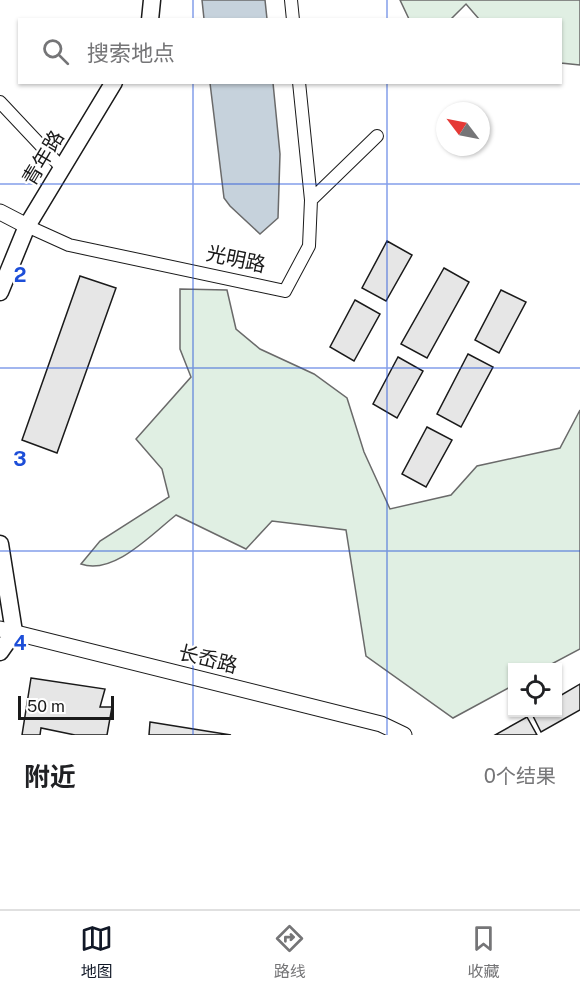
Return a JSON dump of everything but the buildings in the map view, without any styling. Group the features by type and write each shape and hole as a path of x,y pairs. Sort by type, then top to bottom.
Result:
{"main road":[{"path":"150,18 152,0"},
{"name":"青年路","path":"0,292 27,226 113,84"},
{"path":"0,652 9,610 1,551"}],"street":[{"path":"291,0 293,18"},
{"path":"299,84 311,200"},
{"path":"0,102 62,168"},
{"path":"311,200 377,136"},
{"name":"光明路","path":"0,212 69,245 285,291 309,246 311,200"},
{"name":"长岙路","path":"4,629 381,724 404,735"}],"green space":[{"path":"400,0 580,0 580,65 562,63 562,18 478,18 466,4 452,18 409,18"},
{"path":"180,289 227,290 236,329 260,349 314,374 347,398 364,452 390,509 451,495 477,466 560,448 580,410 580,649 554,663 508,663 508,688 453,718 366,656 346,530 272,521 246,549 176,515 144,542 119,559 93,566 81,564 100,541 169,497 162,469 136,439 191,377 180,349"}],"shaded area":[{"path":"202,0 265,0 267,18 204,18"},
{"path":"210,84 273,84 280,154 278,218 260,234 224,198"}]}
